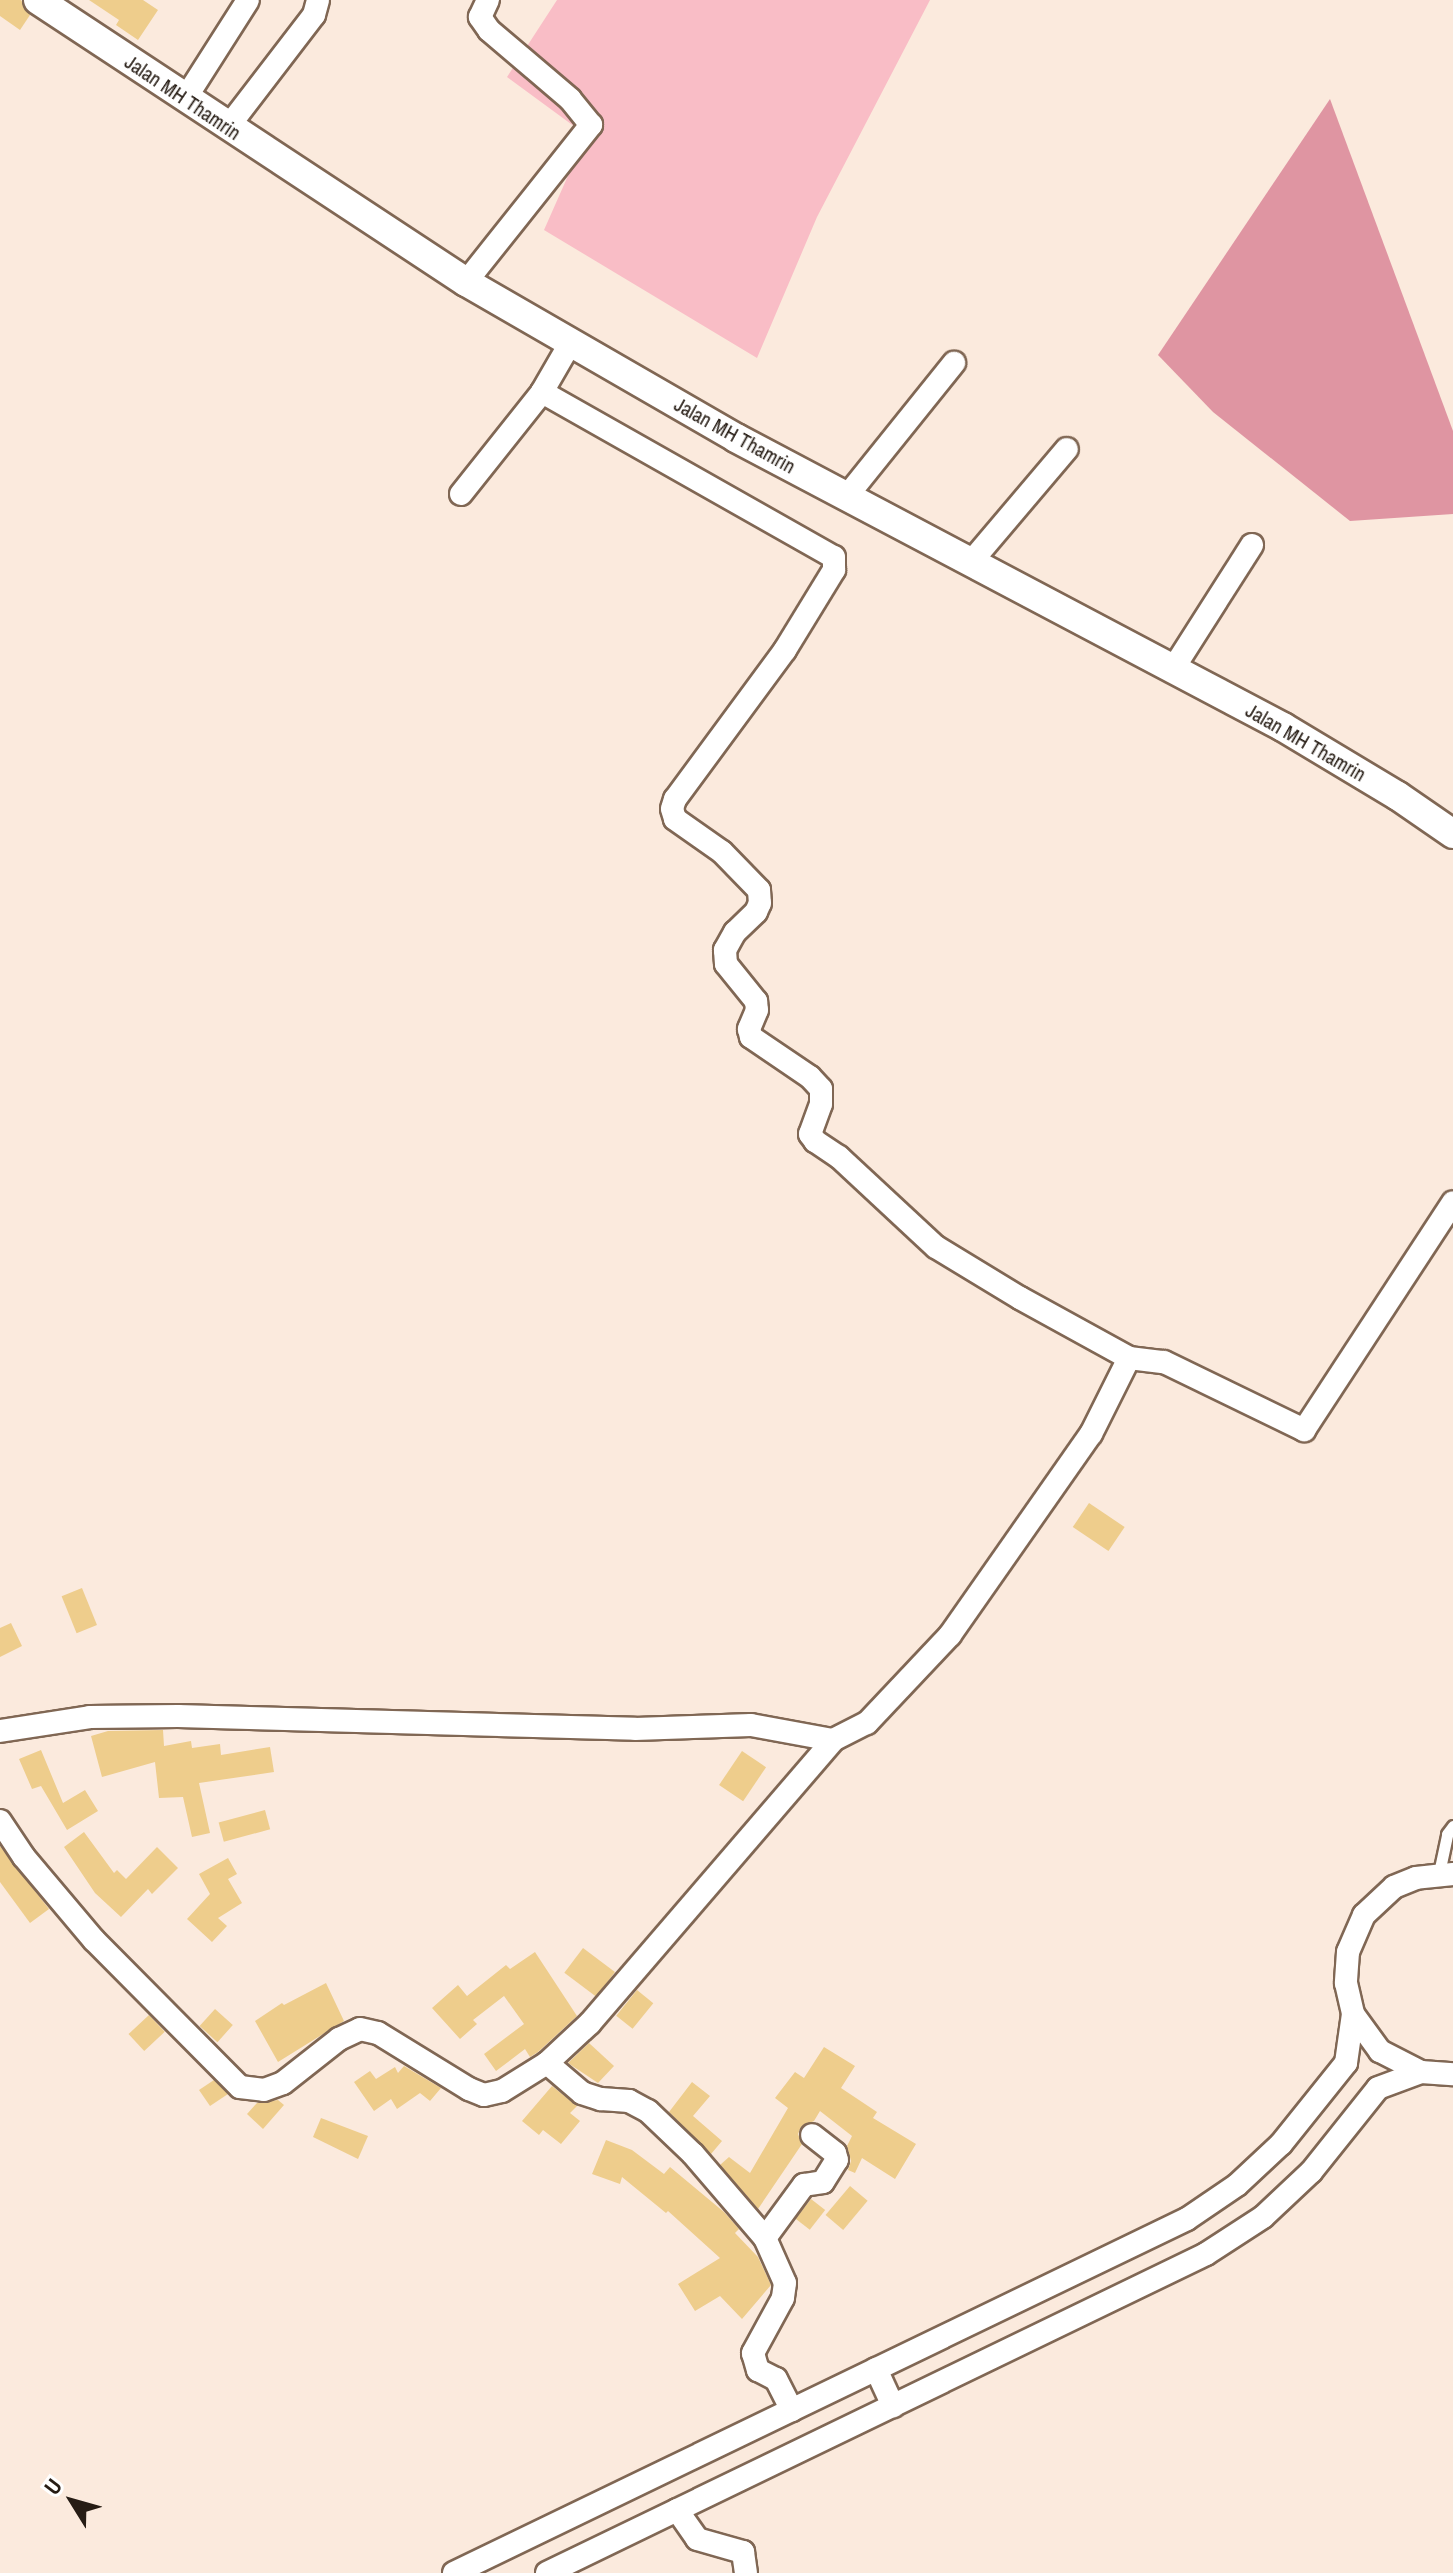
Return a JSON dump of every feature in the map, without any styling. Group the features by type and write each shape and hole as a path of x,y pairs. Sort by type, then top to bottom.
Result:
{"street":[{"path":"185,99 248,0"},
{"path":"228,127 314,15 318,0"},
{"path":"466,282 591,125 570,99 489,30 480,17 488,0"},
{"name":"Jalan MH Thamrin","path":"52,4 185,99 466,282 736,438 1283,727 1449,825"},
{"path":"461,494 542,392 571,342"},
{"path":"847,496 954,363"},
{"path":"542,392 834,557 834,570 785,650 675,799 672,809 675,819 722,852 759,890 760,903 756,912 735,932 725,950 726,964 756,1001 757,1010 749,1029 751,1037 810,1077 821,1089 821,1104 810,1134 815,1141 839,1157 936,1247 1129,1358 1164,1362 1304,1430 1453,1202"},
{"path":"971,562 1067,449"},
{"path":"1173,669 1252,545"},
{"path":"0,1821 24,1857 94,1940 240,2087 264,2090 283,2083 339,2039 360,2029 378,2033 484,2095 502,2091 547,2063 590,2023 833,1740 867,1723 950,1635 1091,1434 1129,1358"},
{"path":"0,1731 90,1717 178,1716 635,1729 751,1725 833,1740"},
{"path":"454,2573 1187,2219 1237,2185 1281,2144 1346,2063 1353,2014 1346,1983 1348,1952 1364,1915 1394,1887 1446,1874"},
{"path":"1353,2014 1380,2051 1421,2072 1453,2074"},
{"path":"547,2063 582,2093 639,2104 693,2154 765,2238 785,2283 783,2298 753,2353 758,2370 776,2379 792,2410"},
{"path":"547,2573 1206,2254 1263,2217 1311,2172 1378,2088 1421,2072"},
{"path":"765,2238 804,2185 823,2182 837,2160 835,2153 812,2135"},
{"path":"876,2369 893,2406"},
{"path":"677,2510 697,2539 743,2552 746,2573"}],"lane":[{"path":"1446,1874 1447,1834 1453,1826"}],"shaded area":[{"path":"557,0 930,0 817,217 757,358 544,230 586,135 507,77"},
{"path":"1330,99 1453,431 1453,514 1350,521 1213,412 1158,355"}],"building":[{"path":"0,0 21,0 30,15 20,30 0,16"},
{"path":"89,0 143,0 158,10 138,40 116,25 119,20"},
{"path":"1089,1503 1125,1527 1108,1551 1073,1527"},
{"path":"82,1588 97,1625 77,1633 62,1596"},
{"path":"11,1623 22,1646 0,1657 0,1628"},
{"path":"163,1730 164,1746 191,1741 192,1748 220,1744 221,1755 270,1747 274,1772 199,1783 210,1833 192,1837 183,1797 159,1798 155,1762 102,1777 91,1736 108,1731"},
{"path":"41,1750 63,1803 85,1790 98,1811 67,1830 41,1786 32,1789 19,1759"},
{"path":"742,1751 766,1767 743,1801 719,1785"},
{"path":"265,1810 270,1829 224,1842 219,1822"},
{"path":"84,1832 114,1873 117,1870 126,1879 157,1847 178,1868 152,1894 148,1889 121,1917 95,1893 64,1847"},
{"path":"0,1846 49,1909 30,1923 0,1882"},
{"path":"228,1858 237,1874 228,1879 242,1903 218,1918 227,1926 212,1942 187,1919 210,1894 199,1874"},
{"path":"583,1948 615,1972 596,1997 564,1973"},
{"path":"535,1952 577,2016 538,2052 530,2057 525,2049 496,2071 484,2054 524,2024 504,1996 473,2020 477,2024 460,2039 432,2008 458,1985 467,1996 506,1965 510,1969"},
{"path":"326,1983 344,2021 278,2062 255,2021 282,2003 284,2005"},
{"path":"637,1990 653,2003 633,2029 616,2016"},
{"path":"215,2009 233,2025 217,2042 200,2026"},
{"path":"149,2015 165,2032 144,2051 129,2034"},
{"path":"589,2043 614,2066 598,2083 568,2063"},
{"path":"824,2047 855,2066 841,2088 877,2112 873,2118 916,2144 895,2179 862,2158 855,2173 848,2170 851,2161 847,2146 852,2136 820,2111 814,2121 801,2127 798,2134 802,2144 758,2209 720,2165 729,2157 750,2173 788,2108 775,2098 795,2072 804,2078"},
{"path":"404,2066 441,2088 430,2101 420,2093 397,2109 391,2099 374,2111 354,2082 370,2071 376,2079 395,2067 398,2073"},
{"path":"214,2080 228,2094 210,2106 199,2090"},
{"path":"692,2082 710,2096 693,2116 722,2141 711,2154 669,2112"},
{"path":"552,2086 577,2106 570,2113 580,2121 561,2144 543,2130 539,2135 522,2121"},
{"path":"278,2100 284,2105 263,2129 247,2114 257,2103"},
{"path":"321,2118 368,2136 358,2159 313,2137"},
{"path":"606,2140 632,2150 664,2174 670,2167 724,2212 739,2229 735,2233 758,2257 771,2285 742,2319 720,2296 695,2311 678,2284 720,2258 668,2211 666,2213 622,2177 620,2184 592,2174"},
{"path":"850,2186 868,2201 843,2230 826,2215"},
{"path":"811,2199 825,2210 810,2230 796,2219"}]}
